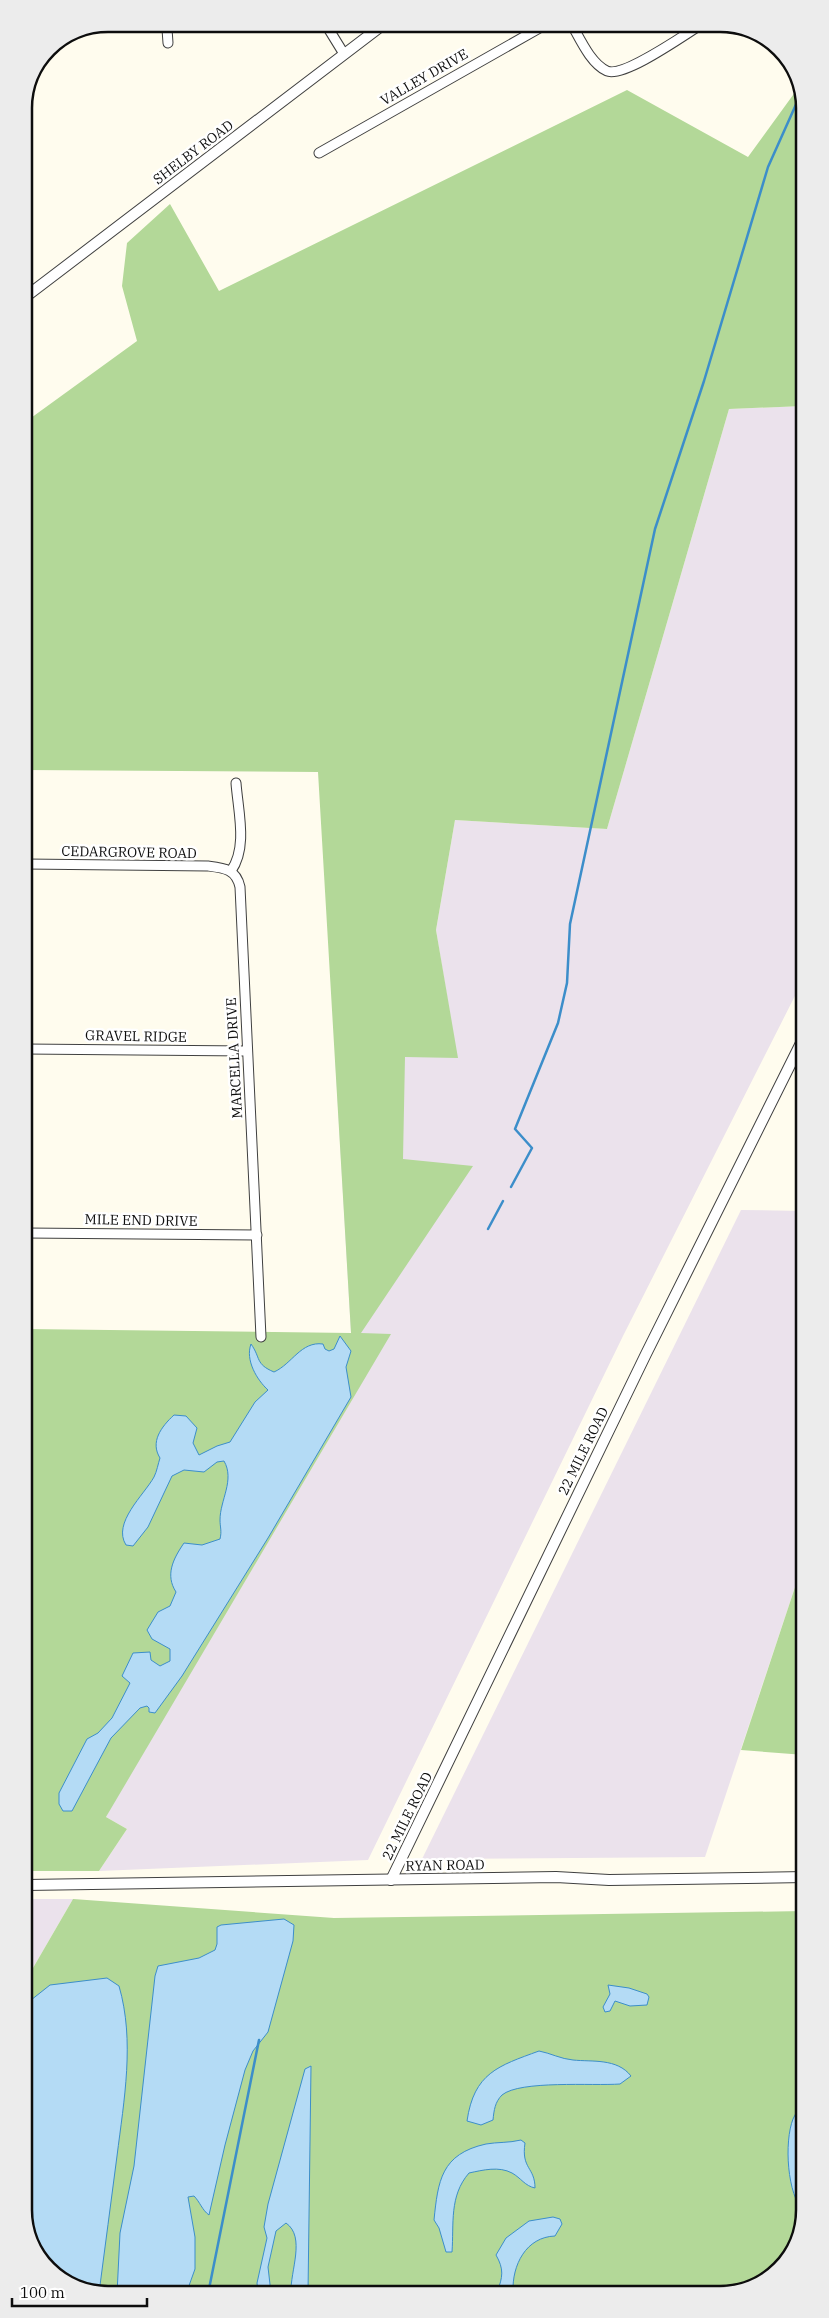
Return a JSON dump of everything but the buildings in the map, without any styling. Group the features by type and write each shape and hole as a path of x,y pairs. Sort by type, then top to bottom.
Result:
{"street":[{"path":"167,32 168,43"},
{"path":"331,32 344,54"},
{"name":"SHELBY ROAD","path":"33,291 373,32"},
{"name":"VALLEY DRIVE","path":"319,153 531,33"},
{"path":"577,33 594,61 608,72 632,67 687,33"},
{"path":"231,871 237,862 240,843 236,783"},
{"name":"CEDARGROVE ROAD","path":"33,864 208,866 231,871"},
{"name":"MARCELLA DRIVE","path":"231,871 237,878 240,887 261,1337"},
{"name":"GRAVEL RIDGE","path":"33,1049 247,1051"},
{"name":"22 MILE ROAD","path":"391,1880 646,1354 796,1053"},
{"name":"MILE END DRIVE","path":"32,1233 257,1235"},
{"name":"RYAN ROAD","path":"32,1885 796,1877"}],"shaded area":[{"path":"796,406 796,994 623,1336 368,1860 99,1871 127,1829 106,1817 351,1333 335,1056 457,1057 436,930 455,820 607,829 729,409"},
{"path":"741,1210 796,1211 796,1584 705,1857 422,1859"},
{"path":"32,1899 73,1899 32,1969"}],"green space":[{"path":"627,90 748,157 795,93 796,406 729,409 607,829 455,820 436,930 458,1058 405,1057 403,1159 473,1166 361,1333 391,1334 106,1817 127,1829 99,1871 32,1871 32,1329 351,1333 318,772 33,770 33,417 137,341 122,286 127,243 170,204 219,291"},
{"path":"796,1584 796,1754 741,1750"},
{"path":"73,1899 334,1918 796,1911 796,2209 795,2224 789,2243 781,2256 763,2273 740,2283 720,2286 104,2285 75,2278 62,2270 45,2252 40,2243 33,2219 32,1969"}],"water":[{"path":"340,1336 351,1351 346,1367 351,1397 268,1538 182,1676 155,1713 149,1712 147,1706 140,1708 111,1738 72,1811 63,1811 59,1804 59,1793 87,1739 98,1733 112,1718 130,1683 122,1676 133,1653 150,1652 151,1660 160,1666 170,1661 170,1649 152,1639 147,1630 158,1612 170,1606 176,1592 171,1579 171,1573 177,1555 184,1543 202,1545 220,1539 221,1513 228,1483 227,1468 224,1461 217,1462 204,1472 184,1470 172,1476 148,1527 133,1546 126,1545 123,1528 126,1519 155,1475 160,1458 156,1446 158,1435 174,1415 186,1416 197,1428 193,1443 199,1455 230,1442 255,1402 268,1390 253,1369 250,1357 251,1344 261,1363 274,1372 309,1346 323,1344 325,1349 329,1351 334,1349"},
{"path":"284,1919 294,1925 293,1941 268,2032 253,2051 245,2070 209,2215 194,2196 188,2197 195,2237 195,2269 189,2285 117,2285 120,2233 134,2166 155,1976 158,1966 199,1958 215,1950 217,1927 221,1925"},
{"path":"107,1978 119,1986 124,2007 127,2071 100,2285 75,2278 62,2270 45,2252 40,2243 33,2219 32,1999 50,1985"},
{"path":"608,1985 629,1988 647,1994 649,1997 647,2005 630,2006 615,2001 610,2011 605,2012 603,2007 610,1994"},
{"path":"539,2051 569,2059 612,2064 619,2066 631,2076 620,2084 540,2085 511,2090 502,2095 498,2100 493,2120 481,2125 467,2121 475,2092 490,2074 500,2067"},
{"path":"311,2066 308,2285 291,2285 296,2246 292,2229 286,2223 276,2231 268,2267 270,2285 257,2285 267,2238 264,2227 268,2204 305,2069"},
{"path":"796,2114 796,2199 791,2181 788,2154 790,2129"},
{"path":"521,2140 525,2143 526,2163 533,2176 535,2188 528,2186 507,2171 491,2169 469,2173 458,2191 455,2201 452,2252 446,2252 439,2228 434,2220 440,2181 451,2162 459,2155 486,2144"},
{"path":"553,2217 560,2219 562,2224 555,2236 536,2241 523,2254 515,2272 513,2286 499,2286 502,2273 496,2255 506,2238 529,2221"}],"waterway":[{"path":"511,1187 532,1148 515,1129 558,1023 567,983 570,924 655,529 704,381 768,167 796,104"},
{"path":"488,1229 503,1201"},
{"path":"210,2285 259,2040"}]}
